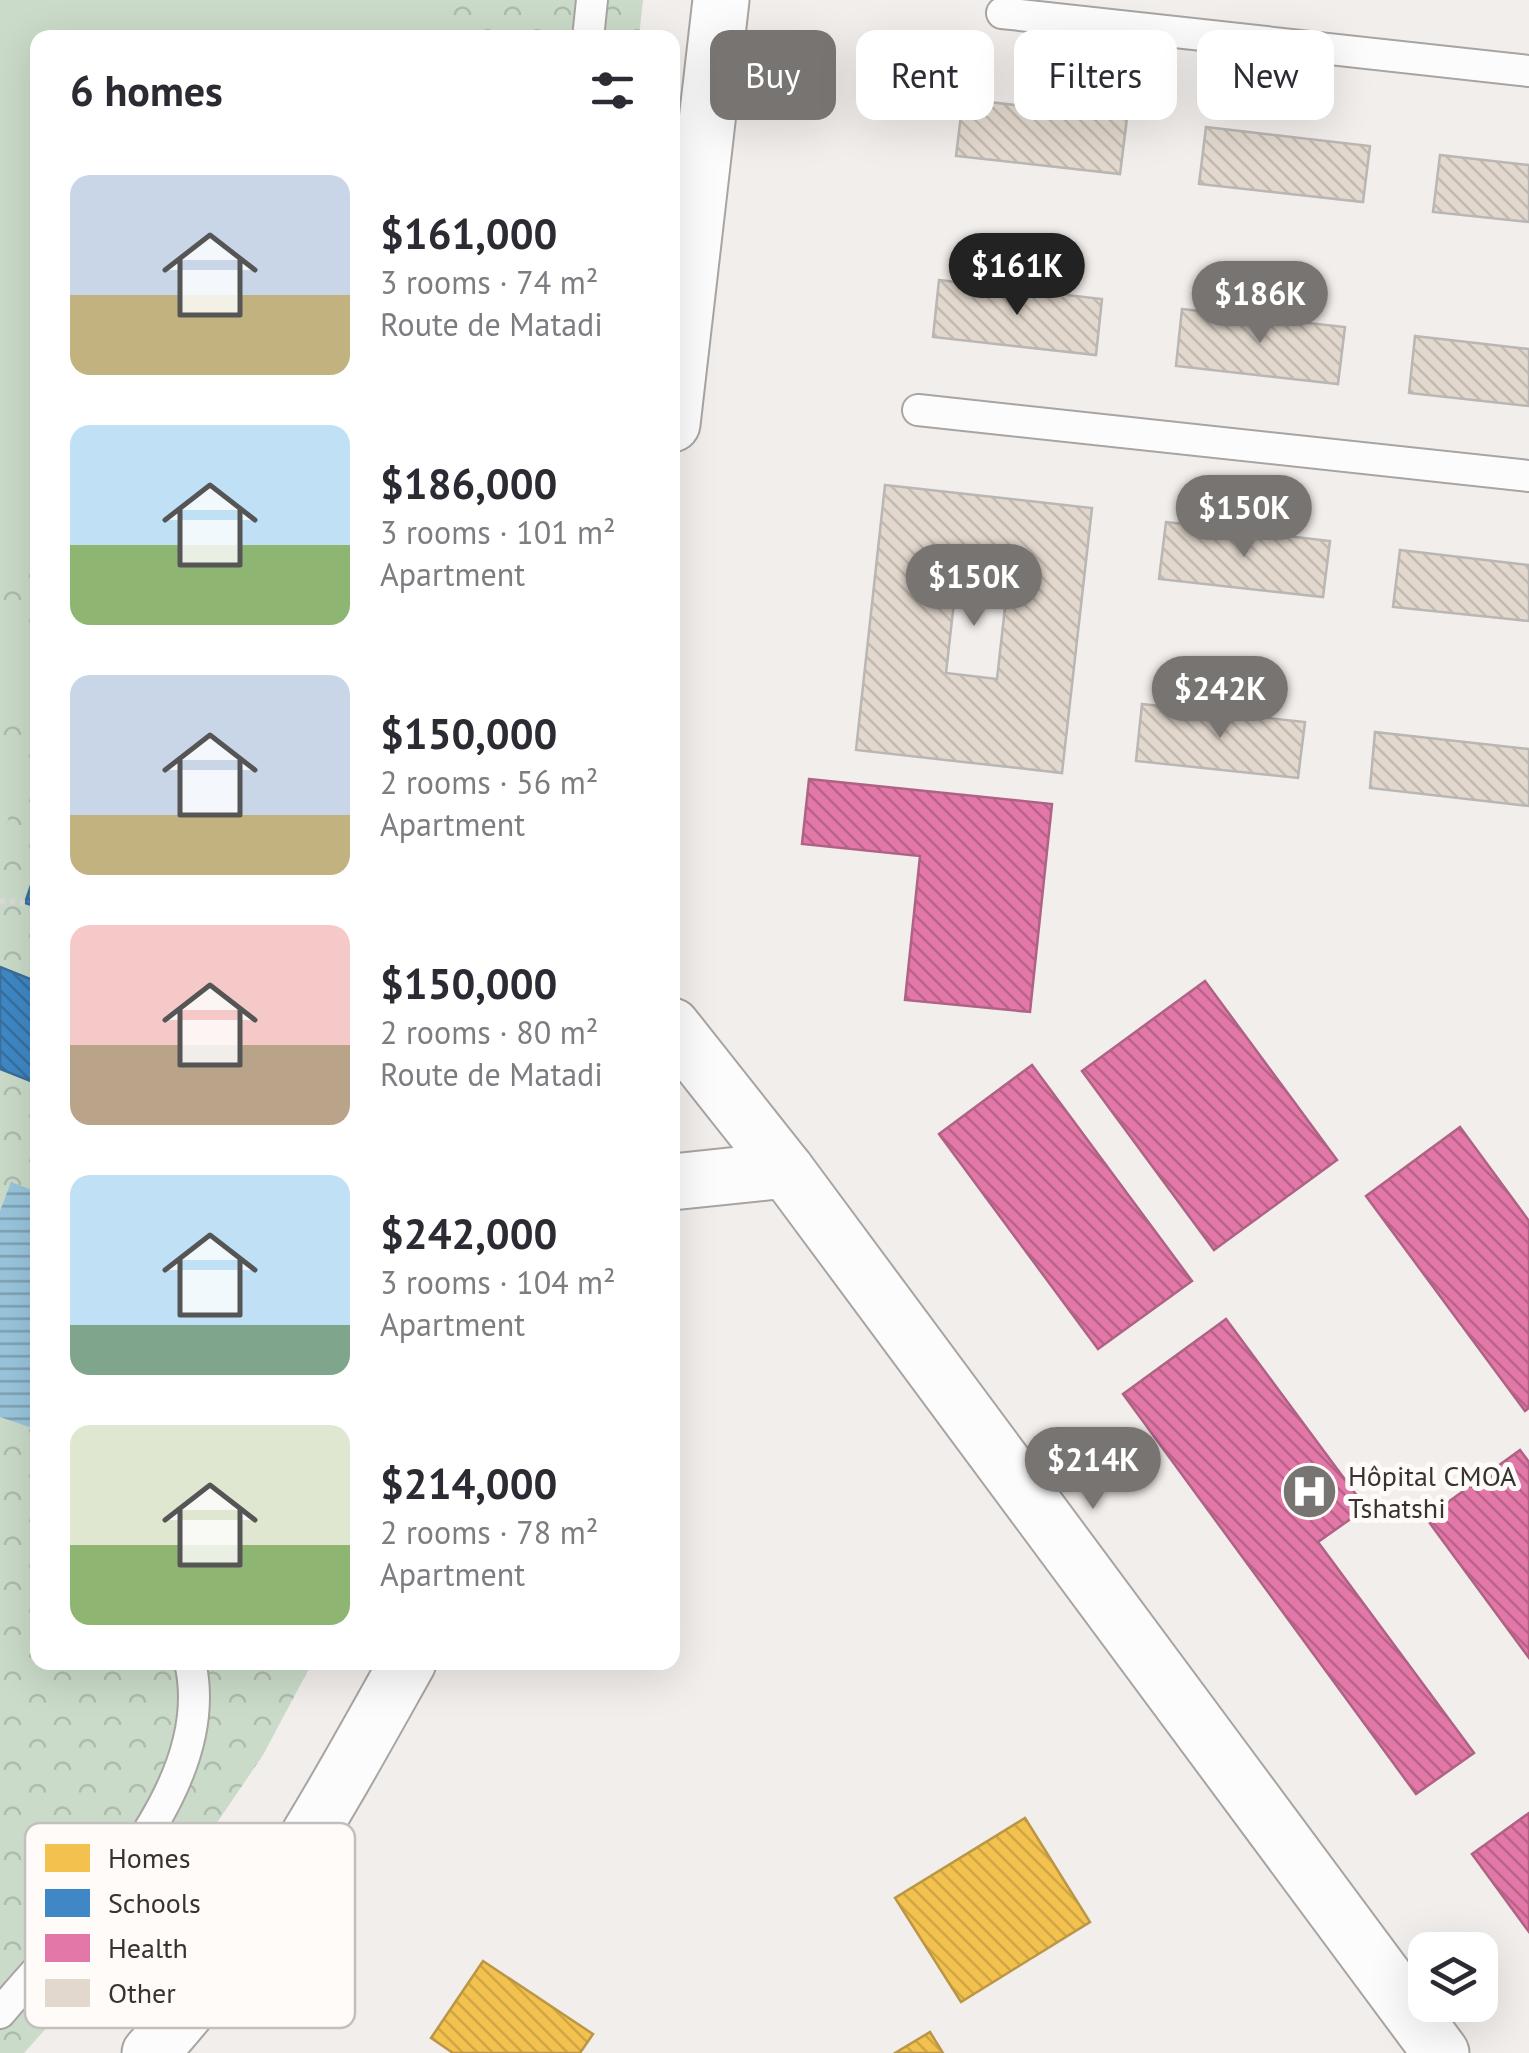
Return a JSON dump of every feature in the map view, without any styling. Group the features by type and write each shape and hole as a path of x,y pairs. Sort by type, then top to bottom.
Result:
{"street":[{"path":"680,355 721,0"},
{"path":"680,1036 786,1170 1441,2053"},
{"path":"680,1181 786,1170"},
{"path":"317,1823 403,1670"},
{"path":"150,2053 173,2028"}],"lane":[{"path":"589,30 592,0"},
{"path":"1002,13 1529,71"},
{"path":"918,410 1529,476"},
{"path":"153,1823 184,1764 198,1694 192,1670"},
{"path":"0,2013 25,1983"}],"path":[{"path":"0,901 25,903"}],"green space":[{"path":"0,0 643,0 640,30 30,30 30,1670 308,1670 263,1755 217,1823 25,1823 25,2028 46,2028 24,2053 0,2053"},
{"path":"0,0 454,0 448,30 30,30 30,571 0,565"},
{"path":"0,628 30,639 30,722 0,711"},
{"path":"0,750 30,761 4,830 0,828"}],"water":[{"path":"11,1182 30,1189 30,1427 0,1417 0,1211"}],"building: Homes":[{"path":"1025,1818 1090,1922 961,2002 895,1898"},
{"path":"483,1961 593,2034 580,2053 453,2053 431,2038"},
{"path":"930,2032 943,2053 895,2053"}],"building: Schools":[{"path":"0,967 30,979 30,1081 0,1069"}],"building: Health":[{"path":"809,779 1052,804 1030,1012 905,1000 920,856 802,844"},
{"path":"1205,981 1337,1160 1214,1250 1082,1071"},
{"path":"1032,1065 1192,1281 1098,1349 939,1134"},
{"path":"1460,1127 1529,1221 1529,1408 1525,1411 1366,1196"},
{"path":"1226,1319 1366,1508 1318,1542 1474,1753 1416,1794 1123,1394"},
{"path":"1520,1450 1529,1462 1529,1658 1426,1518"},
{"path":"1529,1813 1529,1932 1472,1854"}],"building: Other":[{"path":"994,103 1014,105 1014,120 1127,120 1120,174 956,156 960,120 994,120"},
{"path":"1206,127 1370,146 1363,202 1199,184"},
{"path":"1440,155 1529,165 1529,222 1433,212"},
{"path":"939,280 1102,299 1096,355 933,337"},
{"path":"1182,309 1345,327 1338,384 1176,366"},
{"path":"1415,336 1529,349 1529,406 1409,393"},
{"path":"885,485 1092,508 1062,773 856,750","holes":["957,575 1008,581 997,679 946,673"]},
{"path":"1166,522 1330,541 1323,597 1159,579"},
{"path":"1400,550 1529,565 1529,621 1393,607"},
{"path":"1142,704 1305,722 1298,778 1136,761"},
{"path":"1375,732 1529,749 1529,806 1370,788"}],"place":[{"name":"Hôpital CMOA Tshatshi","path":"1309,1491"}]}
